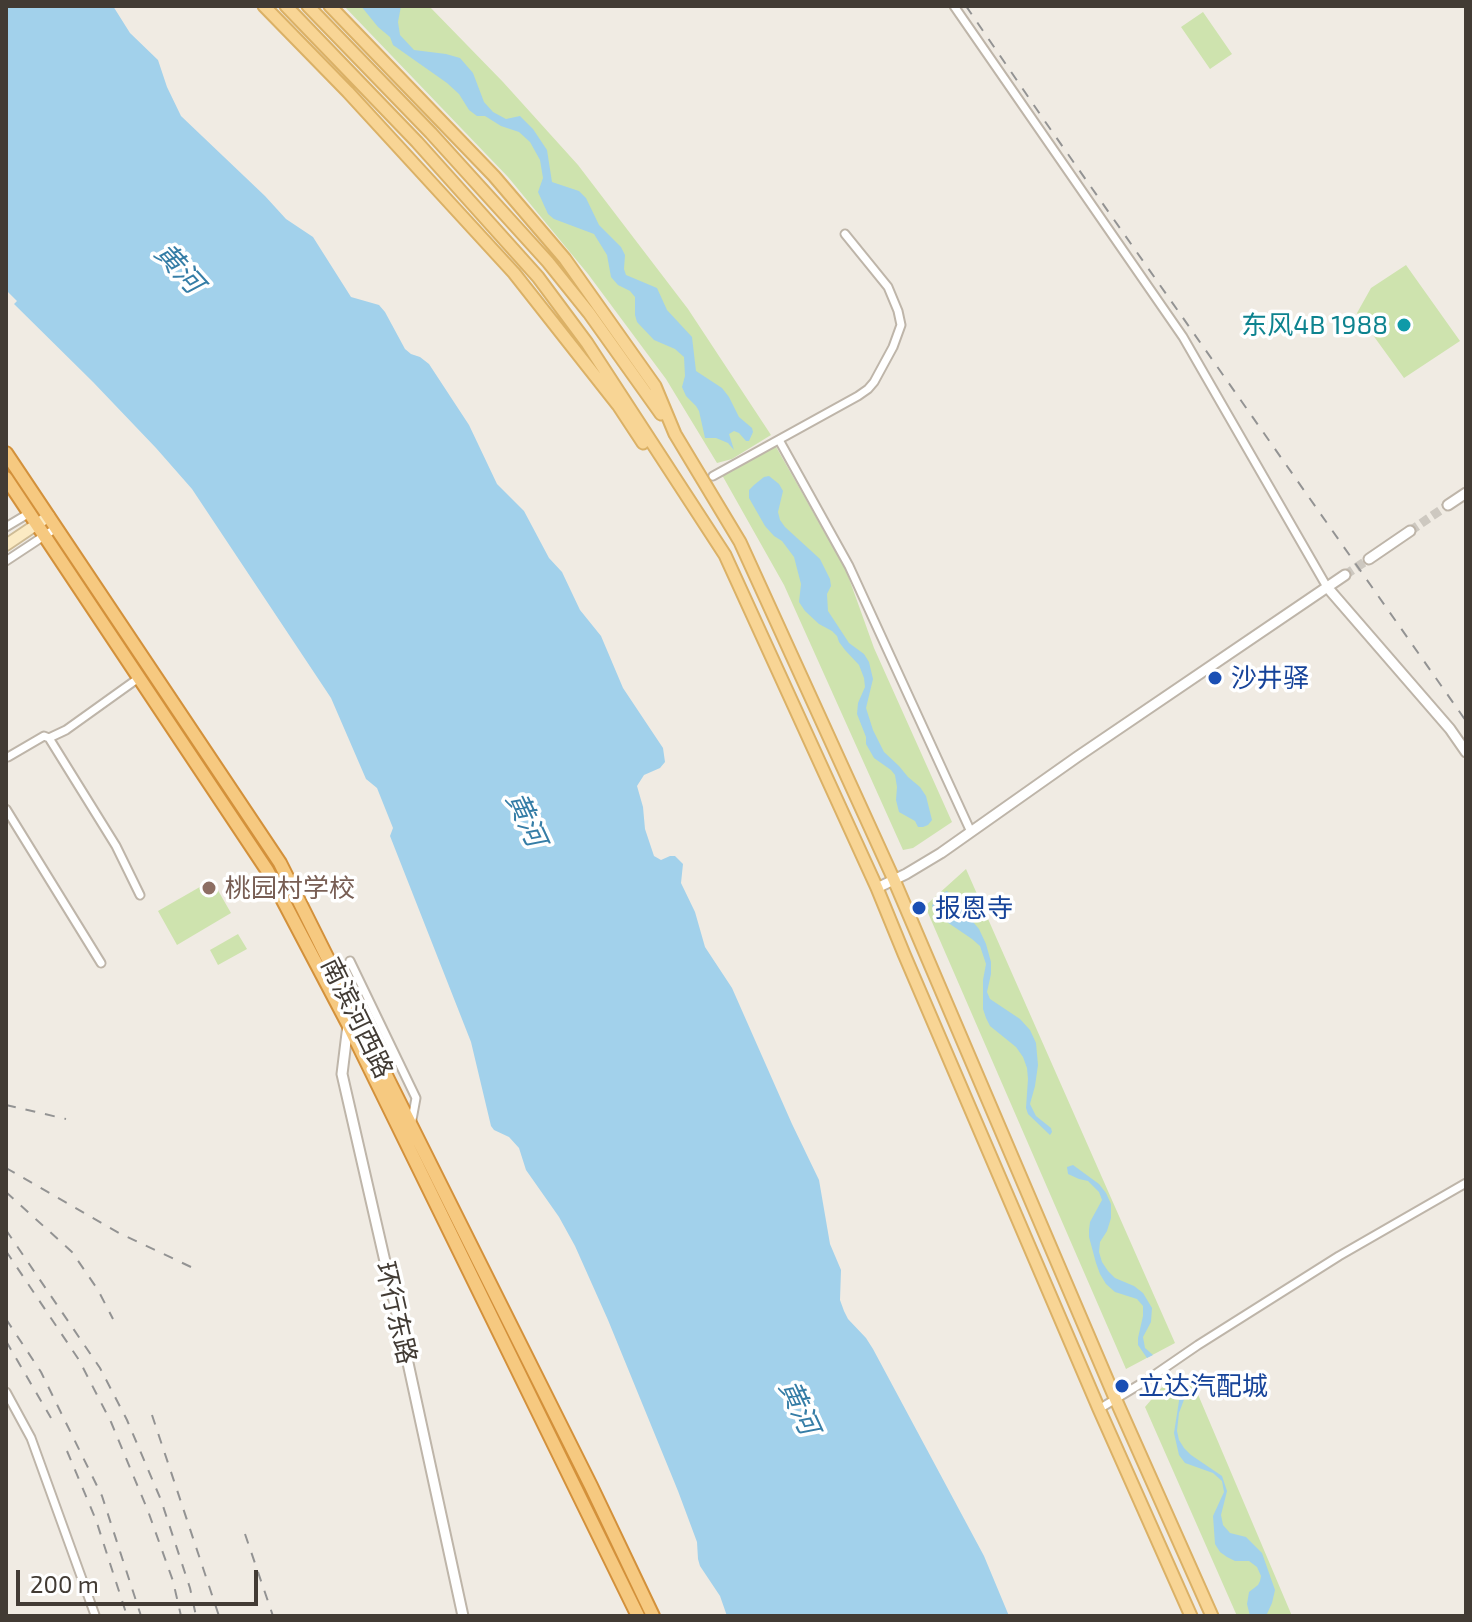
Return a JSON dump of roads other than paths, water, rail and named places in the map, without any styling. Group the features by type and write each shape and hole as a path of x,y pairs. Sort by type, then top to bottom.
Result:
{"highway":[{"name":"南滨河西路","path":"6,453 280,863 653,1616"},
{"name":"南滨河西路","path":"6,478 267,870 348,1024 638,1616"}],"main road":[{"path":"264,6 348,92 514,273 618,405 658,464 686,495"},
{"path":"286,6 417,142 538,277 587,343 725,555 877,888 1099,1409 1191,1616"},
{"path":"308,6 431,133 548,262 589,313 675,434 740,542 894,880 1115,1398 1212,1616"},
{"path":"330,6 494,176 565,259 655,386 675,434"},
{"path":"6,545 33,518 45,511"}],"street":[{"path":"954,6 1183,337 1327,587 1450,729 1466,752"},
{"path":"713,476 868,389 874,382 901,325 888,287 845,234"},
{"path":"779,440 849,566 971,832"},
{"path":"1448,505 1466,493"},
{"path":"6,527 33,518"},
{"path":"6,561 56,528"},
{"path":"1369,559 1410,531"},
{"path":"877,888 941,853 1345,575"},
{"path":"49,738 66,730 140,677"},
{"path":"8,757 44,736 49,738 116,846 140,895"},
{"path":"6,809 101,963"},
{"path":"350,961 416,1098 411,1127"},
{"name":"环行东路","path":"355,1011 348,1024 342,1074 463,1616"},
{"path":"1099,1409 1339,1256 1466,1183"},
{"path":"6,1392 31,1438 95,1615"}],"water":[{"name":"黄河","path":"6,6 113,6 130,33 158,60 181,116 286,219 313,237 351,297 379,305 405,349 429,364 469,425 497,484 524,511 549,558 562,572 580,610 601,636 623,688 663,748 665,762 660,768 644,775 637,786 654,856 661,860 675,856 683,864 681,883 695,912 705,947 732,988 819,1180 830,1244 841,1270 840,1300 844,1311 873,1349 984,1556 1009,1616 727,1616 720,1596 700,1566 697,1542 678,1491 575,1246 526,1170 519,1148 509,1137 491,1126 471,1042 390,836 393,828 377,788 366,779 331,698 192,489 93,382 14,304 17,301 6,290"},
{"path":"361,6 401,6 398,22 400,35 414,50 460,58 473,73 484,102 493,112 506,119 520,116 533,129 547,150 552,182 579,191 586,198 599,225 621,247 625,255 626,275 657,288 667,310 692,337 696,371 722,388 729,397 739,417 752,428 749,441 734,431 729,434 734,450 728,443 716,438 705,438 699,411 682,387 684,357 675,349 654,340 637,322 635,297 611,277 607,255 594,234 548,214 538,192 543,178 540,160 530,142 519,132 469,110 447,83 393,45 390,37"},
{"path":"769,476 783,491 778,512 780,520 820,559 830,579 828,611 849,643 869,662 873,679 866,708 873,730 884,752 926,796 932,820 928,825 918,827 915,821 899,812 895,775 874,758 866,744 857,714 865,687 859,665 837,636 819,624 799,602 801,584 794,557 765,526 749,498 749,490"},
{"path":"947,891 979,929 986,944 991,962 987,992 990,999 1020,1019 1036,1043 1038,1065 1030,1104 1036,1116 1051,1128 1050,1135 1028,1114 1028,1079 1023,1057 1016,1047 990,1026 986,1018 983,980 986,964 980,946 944,920 932,906 936,897"},
{"path":"1073,1165 1099,1184 1111,1204 1111,1218 1100,1242 1102,1262 1115,1278 1143,1293 1152,1308 1151,1322 1143,1337 1145,1348 1153,1355 1147,1358 1138,1345 1143,1306 1137,1299 1115,1292 1100,1274 1089,1230 1102,1200 1088,1181 1068,1174 1067,1167"},
{"path":"1183,1377 1187,1382 1179,1413 1179,1440 1191,1455 1222,1476 1227,1491 1221,1515 1223,1525 1230,1533 1246,1537 1262,1553 1275,1590 1266,1616 1250,1616 1247,1604 1249,1592 1260,1581 1257,1567 1249,1561 1235,1561 1227,1557 1215,1544 1213,1516 1224,1492 1222,1481 1213,1473 1185,1463 1179,1455 1174,1433 1179,1401 1178,1380"}],"tunnel":[{"path":"1410,531 1448,505"},
{"path":"1345,575 1369,559"}],"railway":[{"path":"966,6 1466,721"},
{"path":"6,1105 66,1119"},
{"path":"6,1168 119,1233 191,1267"},
{"path":"6,1192 72,1252 113,1319"},
{"path":"6,1230 100,1368 127,1420 161,1500 196,1616"},
{"path":"6,1251 79,1360 111,1422 148,1511 173,1581 181,1616"},
{"path":"6,1319 41,1372 102,1496 141,1616"},
{"path":"6,1341 51,1418"},
{"path":"152,1415 219,1616"},
{"path":"67,1451 96,1520 127,1616"},
{"path":"245,1534 273,1616"}],"place":[{"name":"东风4B 1988","path":"1404,325"},
{"name":"沙井驿","path":"1215,678"},
{"name":"桃园村学校","path":"209,888"},
{"name":"报恩寺","path":"919,908"},
{"name":"立达汽配城","path":"1122,1386"}]}
